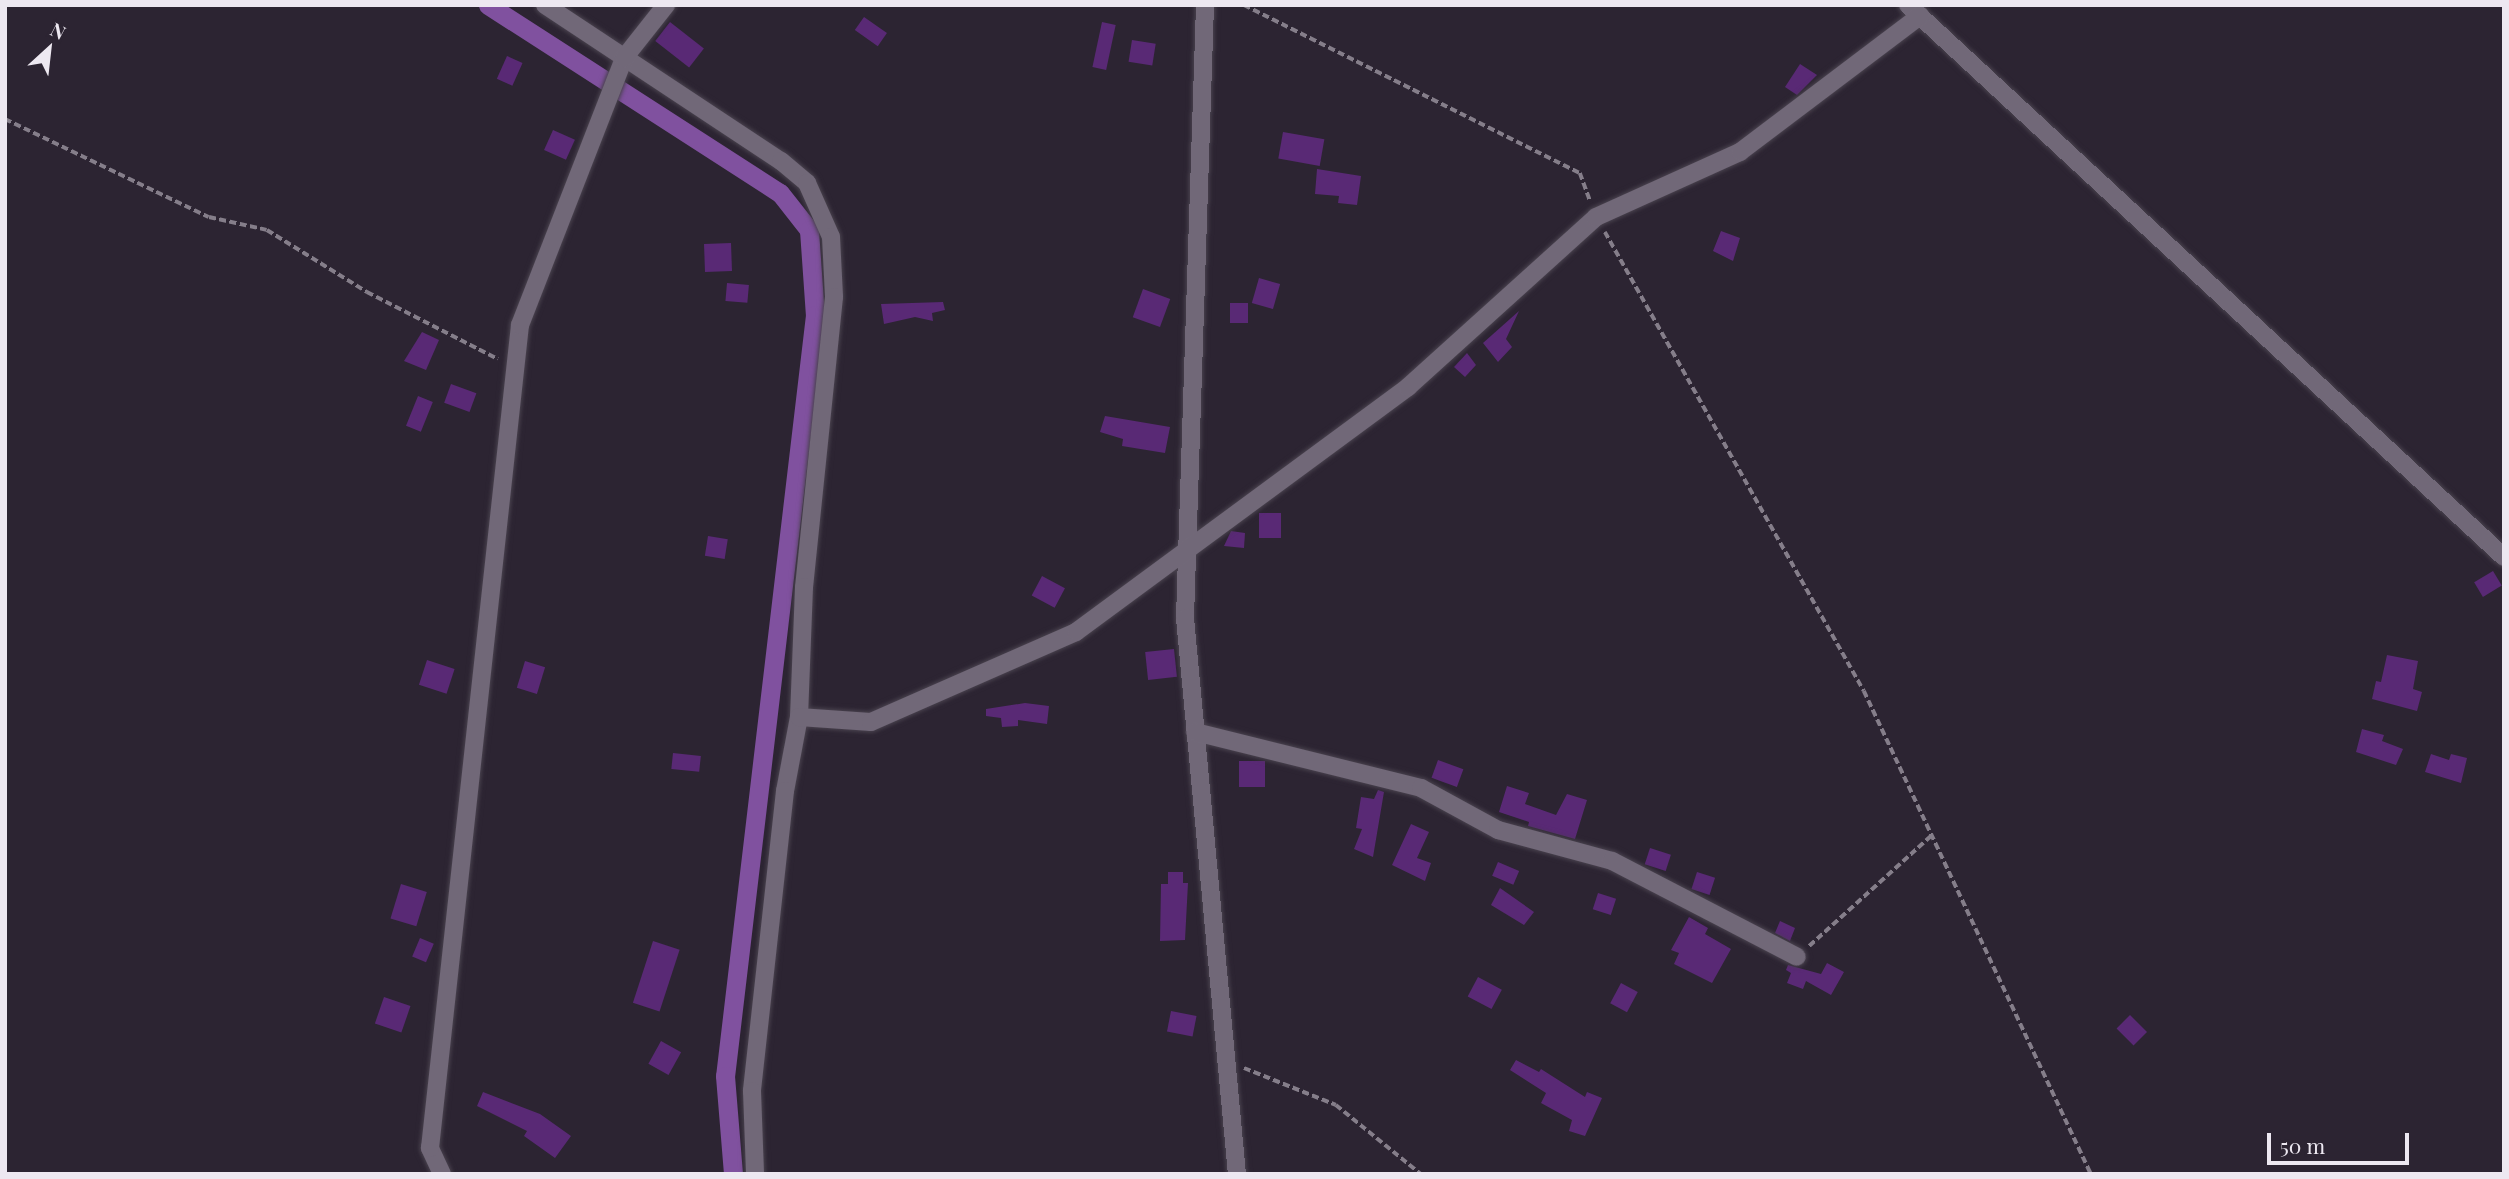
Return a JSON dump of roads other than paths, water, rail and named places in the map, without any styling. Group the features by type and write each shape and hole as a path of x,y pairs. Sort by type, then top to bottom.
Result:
{"street":[{"path":"545,5 781,161 807,183 831,237 834,297 804,587 799,717 785,791 752,1091 755,1174"},
{"path":"442,1174 430,1148 520,325 624,57 666,5"},
{"path":"1205,5 1185,618 1229,1062 1237,1174"},
{"path":"799,717 871,722 934,697 1076,632 1187,554 1408,387 1596,217 1740,152 1914,11 2504,557"},
{"path":"1195,732 1421,789 1498,830 1612,861 1797,957"}],"waterway":[{"path":"488,5 780,193 809,230 815,315 725,1076 733,1174"}]}
